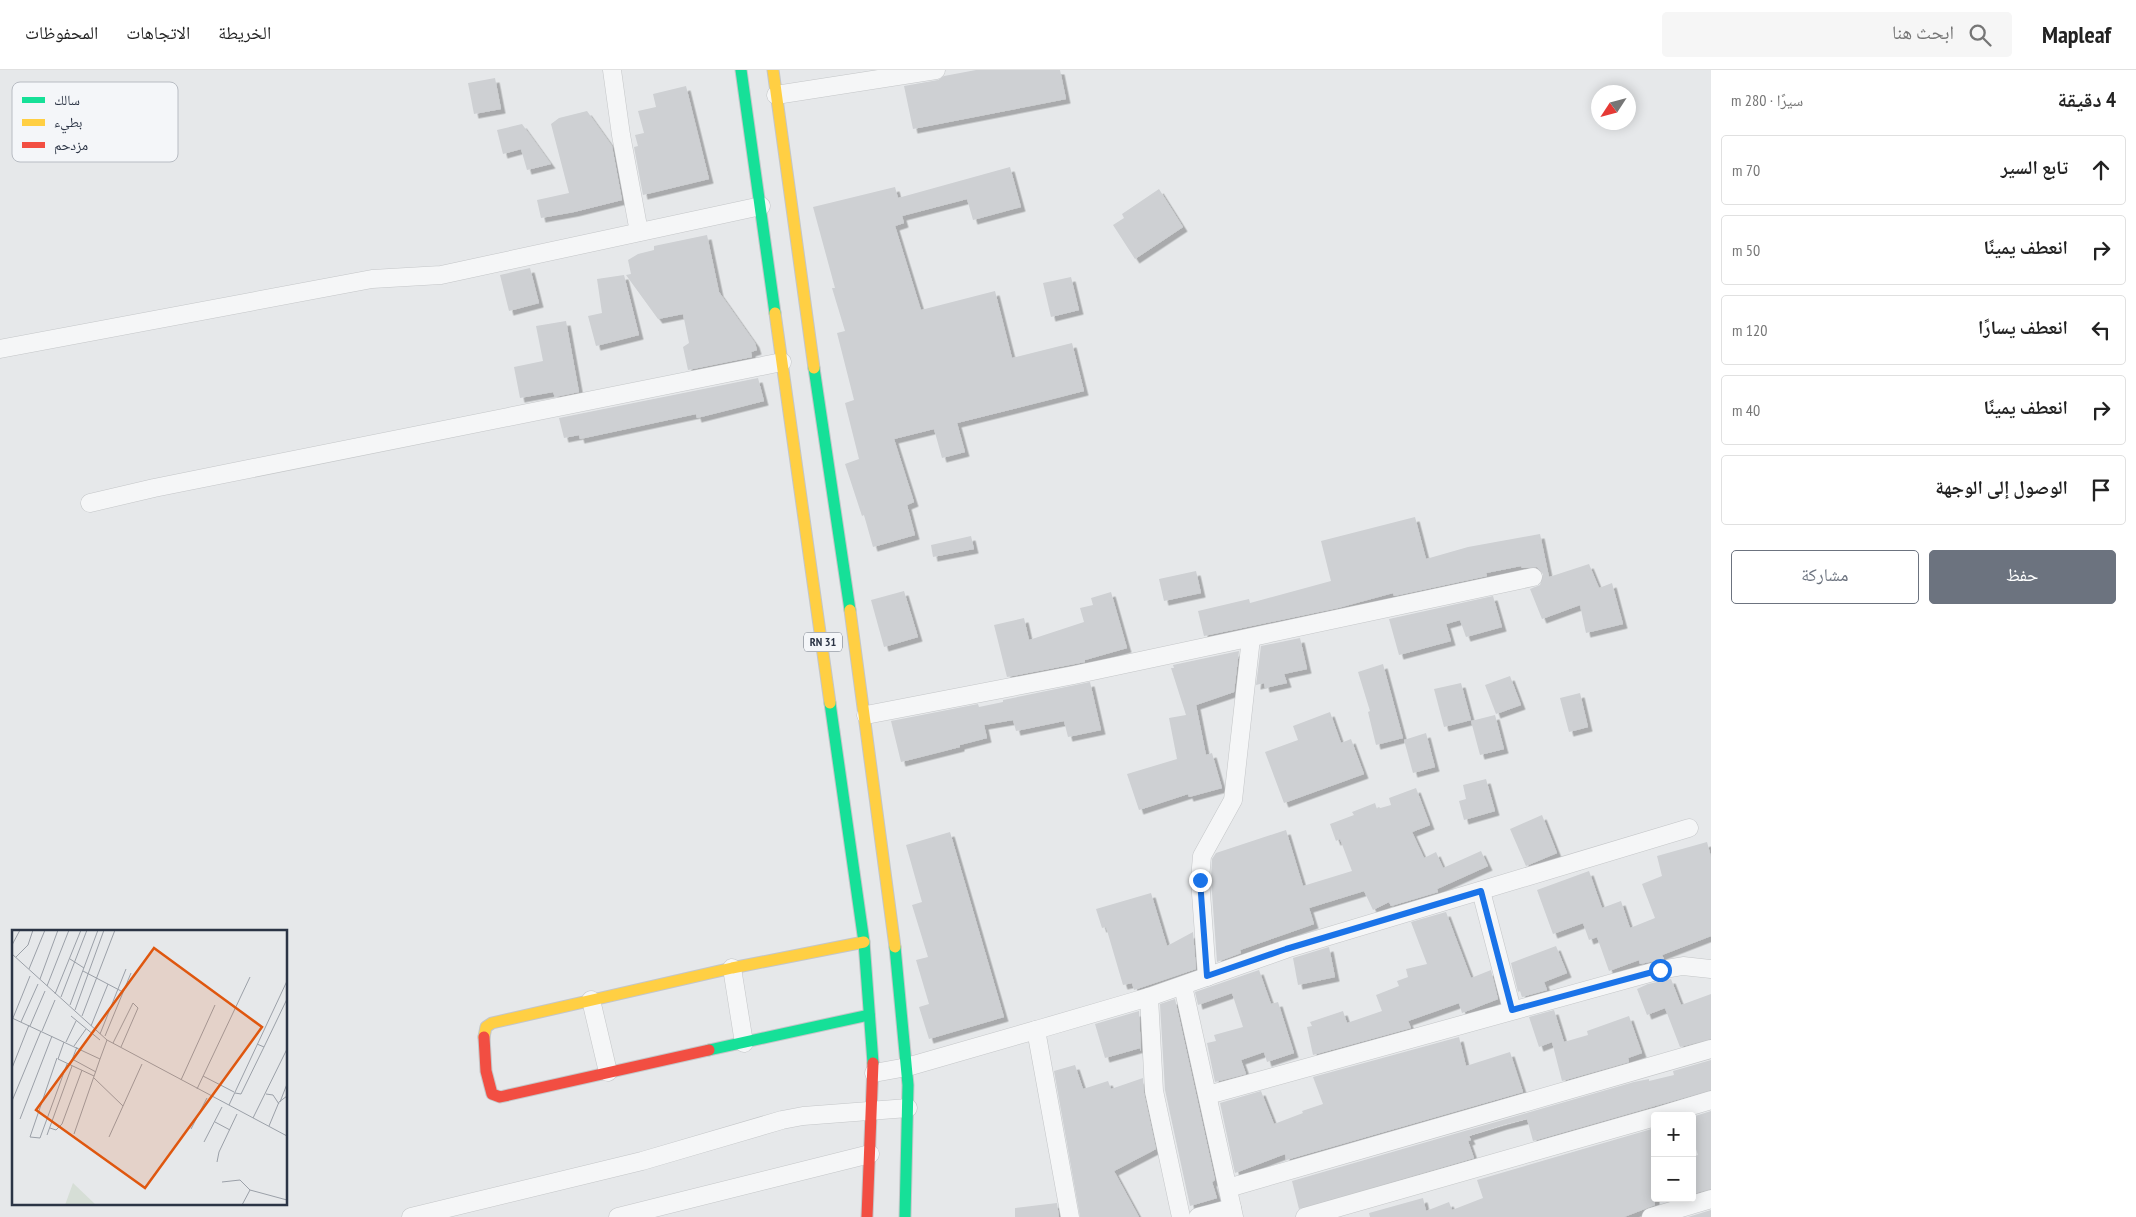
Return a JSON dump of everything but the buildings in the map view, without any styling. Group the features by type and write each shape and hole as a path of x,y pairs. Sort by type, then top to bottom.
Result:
{"main road":[{"name":"RN 31","path":"741,70 864,942 874,1073 867,1217"},
{"name":"RN 31","path":"773,70 866,715 907,1067 908,1108 905,1217"},
{"path":"864,942 732,968 499,1020 486,1027 484,1038 489,1090 495,1096 500,1096 869,1015"}],"street":[{"path":"612,70 638,232"},
{"path":"776,95 936,70"},
{"path":"0,349 372,279 441,274 761,206"},
{"path":"90,503 154,488 782,362"},
{"path":"866,715 1074,675 1533,577"},
{"path":"1207,976 1200,880 1202,856 1233,800 1251,638"},
{"path":"874,1073 907,1067 1149,997 1286,949 1689,828"},
{"path":"1481,891 1512,1010"},
{"path":"1208,1095 1660,970 1683,966 1711,968"},
{"path":"732,968 744,1042"},
{"path":"1183,986 1233,1213 1198,1217"},
{"path":"1149,997 1154,1091 1182,1217"},
{"path":"591,1000 608,1072"},
{"path":"1036,1030 1070,1217"},
{"path":"1228,1188 1711,1049"},
{"path":"1670,1112 1711,1100"},
{"path":"411,1217 464,1211 782,1120 803,1116 908,1108"},
{"path":"1305,1217 1651,1117"},
{"path":"618,1217 870,1154"},
{"path":"1650,1217 1711,1200"}],"traffic: fast":[{"path":"741,70 775,313"},
{"path":"814,368 850,610"},
{"path":"830,703 864,942 873,1063"},
{"path":"895,947 908,1085 905,1217"},
{"path":"709,1050 869,1015"}],"traffic: slow":[{"path":"773,70 814,368"},
{"path":"775,313 830,703"},
{"path":"850,610 895,947"},
{"path":"484,1037 486,1027 492,1023 732,968 864,942"}],"traffic: jam":[{"path":"484,1037 486,1071 492,1094 500,1097 709,1050"},
{"path":"867,1217 873,1063"}],"route":[{"path":"1200,880 1207,976 1286,949 1481,891 1512,1010 1660,970"}]}
